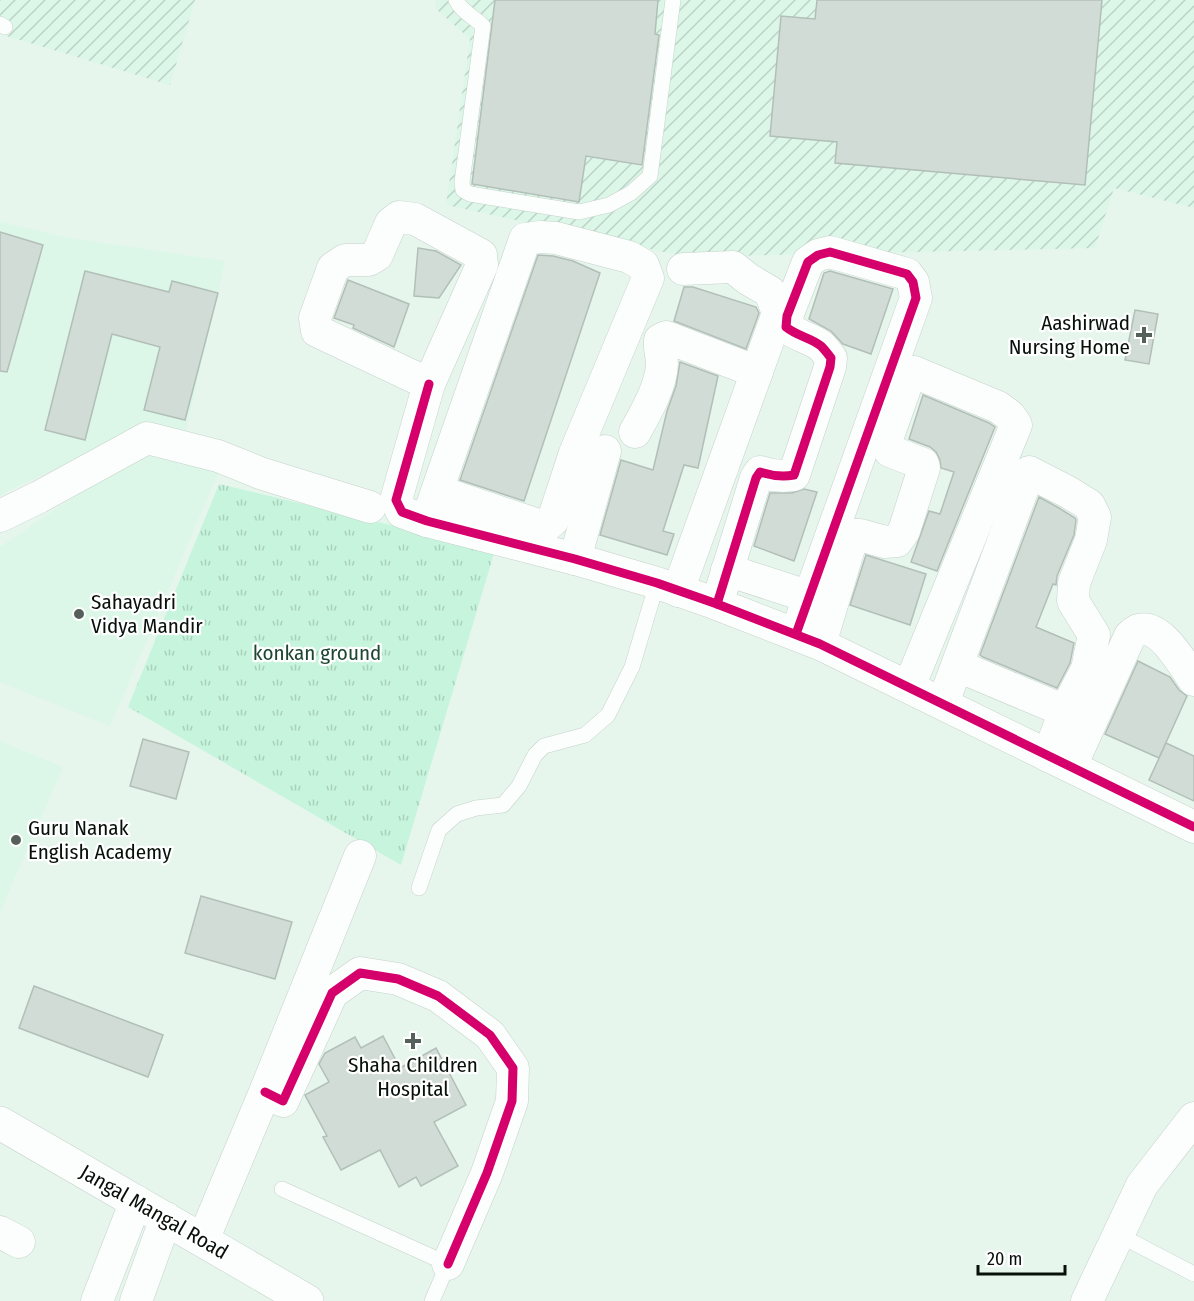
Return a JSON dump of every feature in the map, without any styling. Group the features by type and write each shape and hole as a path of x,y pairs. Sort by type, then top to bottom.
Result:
{"main road":[{"name":"Jangal Mangal Road","path":"0,1124 307,1301"}],"street":[{"path":"429,384 317,331 315,318 333,268 345,260 369,260 377,255 391,223 399,218 415,219 481,255 482,265 429,384 396,500 402,512 427,521 575,558 668,587 808,639 1194,827"},
{"path":"427,521 437,491 525,239 556,238 629,257 643,265 648,278 575,453 553,520 546,526 538,525 437,491"},
{"path":"717,604 756,478 760,472 770,475 794,475 830,367 831,358 823,348 786,327 786,316 808,262 818,255 830,252 907,274 913,282 916,298 810,597 808,639"},
{"path":"668,587 757,372 778,313 770,292 733,267 683,269"},
{"path":"635,432 652,402 662,364 659,350 660,340 666,337 757,372"},
{"path":"808,639 853,535 885,542 897,541 904,531 924,468 923,464 890,451 887,439 909,377 914,372 998,407 1010,416 1016,425 909,687"},
{"path":"0,516 147,438 218,456 263,474 370,507"},
{"path":"575,558 605,452"},
{"path":"943,703 1029,472 1089,505 1095,517 1091,540 1074,583 1073,601 1094,635 1087,669 1065,711 1059,761"},
{"path":"727,570 810,597"},
{"path":"1059,761 1130,636 1137,630 1148,630 1164,638 1194,680"},
{"path":"958,666 1065,711"},
{"path":"272,1131 274,1096 360,856"},
{"path":"203,1240 274,1096 332,993 360,974 398,979 438,996 490,1035 513,1068 512,1101 487,1173 448,1264"},
{"path":"1087,1301 1142,1185 1194,1118"},
{"path":"97,1301 136,1201"},
{"path":"136,1301 166,1218"}],"lane":[{"path":"456,0 459,7 483,26 462,182 463,190 470,194 579,212 609,205 631,193 650,176 673,0"},
{"path":"419,888 439,830 457,814 476,808 503,805 519,786 535,755 544,746 585,735 608,715 668,587"},
{"path":"282,1190 448,1264 432,1301"},
{"path":"1119,1235 1194,1274"}],"shaded area":[{"path":"0,0 195,0 170,85 0,34"},
{"path":"436,0 1194,0 1194,208 1114,188 1095,248 687,257 446,205 470,39 435,8"},
{"path":"0,222 70,238 225,261 185,434 148,429 11,489 0,496"},
{"name":"Sahayadri Vidya Mandir","path":"147,447 220,469 110,726 0,682 0,547"},
{"name":"Guru Nanak English Academy","path":"0,741 63,767 0,912"}],"green space":[{"name":"konkan ground","path":"219,484 495,550 401,865 128,707"}],"building":[{"path":"495,0 658,0 655,34 659,35 642,165 586,156 579,202 472,184"},
{"path":"817,0 1102,0 1085,185 835,163 837,142 770,136 781,16 815,19"},
{"path":"0,232 43,245 7,372 0,371"},
{"path":"418,248 436,251 461,265 439,298 414,296"},
{"path":"538,255 573,261 600,273 524,501 460,480"},
{"path":"85,271 169,292 172,281 218,293 185,420 144,410 160,347 112,334 85,440 45,430"},
{"path":"830,271 893,289 871,354 843,344 831,331 809,319 824,273"},
{"path":"348,280 409,304 394,347 353,328 354,325 334,318"},
{"path":"684,287 693,287 756,307 759,313 746,349 674,321"},
{"path":"1135,310 1158,314 1149,364 1125,360"},
{"path":"680,362 718,376 698,468 684,465 663,531 674,534 667,555 600,535 621,460 653,470 667,411 676,386"},
{"path":"923,395 995,427 937,571 911,562 929,511 940,514 954,472 941,468 936,452 930,447 909,439"},
{"path":"804,489 817,492 794,561 754,546 770,493 792,493"},
{"path":"1039,497 1076,520 1074,535 1057,576 1056,585 1053,584 1036,627 1074,643 1070,663 1057,688 980,655"},
{"path":"866,555 926,574 910,625 850,605"},
{"path":"1138,661 1170,677 1179,690 1187,696 1159,758 1105,734"},
{"path":"143,739 189,752 176,799 130,786"},
{"path":"1166,743 1194,756 1194,801 1149,780"},
{"path":"201,896 292,922 275,979 185,953"},
{"path":"34,986 163,1035 148,1077 19,1028"},
{"path":"383,1036 400,1068 436,1048 466,1105 434,1122 458,1166 421,1186 416,1177 399,1187 380,1150 341,1170 323,1137 327,1136 305,1095 329,1082 319,1064 325,1053 355,1037 361,1048"}],"cycle path":[{"path":"717,604 756,478 760,472 777,476 794,475 830,367 831,358 821,346 786,327 787,316 808,262 818,255 830,252 907,274 913,282 916,298 796,634"},
{"path":"429,384 396,500 402,512 427,521 575,559 657,583 820,644 1194,827"},
{"path":"265,1092 283,1101 332,993 360,973 398,979 438,996 490,1035 513,1068 512,1101 487,1173 448,1264"}],"place":[{"name":"Aashirwad Nursing Home","path":"1144,335"},
{"name":"Sahayadri Vidya Mandir","path":"79,614"},
{"name":"Guru Nanak English Academy","path":"16,840"},
{"name":"Shaha Children Hospital","path":"413,1041"}]}
